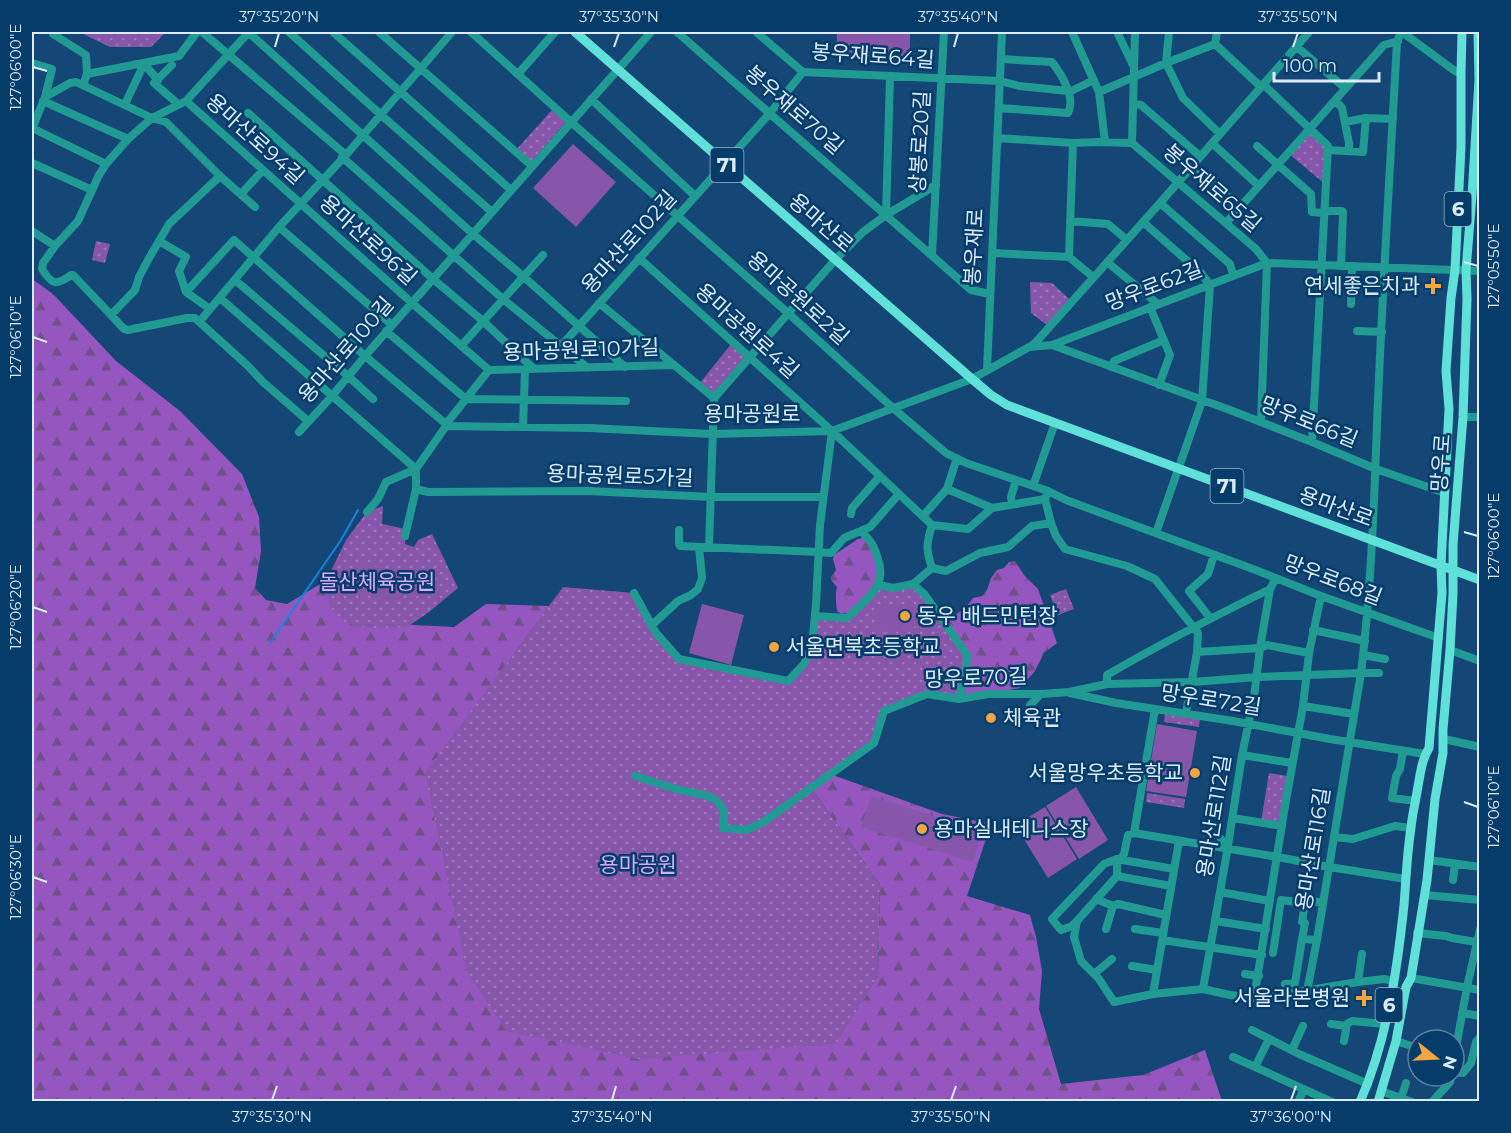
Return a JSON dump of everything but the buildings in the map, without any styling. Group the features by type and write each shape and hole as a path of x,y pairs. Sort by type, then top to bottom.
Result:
{"main road":[{"name":"용마산로","path":"575,32 972,379 1007,405 1479,580"},
{"path":"1461,74 1462,32"},
{"name":"망우로","path":"1380,1096 1396,1041 1425,895 1435,799 1442,764 1463,417 1466,270 1479,80 1478,32"},
{"name":"망우로","path":"1360,1101 1376,1061 1394,981 1411,828 1425,754 1429,748 1442,593 1441,565 1449,409 1446,371 1455,270 1461,147 1461,74"},
{"path":"1425,754 1442,764"},
{"path":"1366,1087 1372,1095 1380,1096"}],"street":[{"path":"87,74 179,56 197,32"},
{"path":"202,32 503,299 588,368"},
{"name":"용마산로94길","path":"111,315 73,275 60,283 53,282 48,278 42,266 55,246 78,221 99,175 128,139 153,118 182,102 248,32 473,234"},
{"path":"289,32 492,212"},
{"path":"333,32 511,190"},
{"path":"379,32 532,166"},
{"name":"용마산로96길","path":"200,321 279,227 452,32"},
{"path":"471,32 677,216"},
{"path":"518,74 555,32"},
{"name":"용마산로100길","path":"299,432 651,32"},
{"name":"봉우재로70길","path":"677,32 971,290 990,294"},
{"name":"봉우재로64길","path":"756,32 803,72 1000,81 1014,85 1068,91"},
{"name":"상봉로20길","path":"932,255 944,32"},
{"name":"봉우재로","path":"987,370 1002,32"},
{"path":"1072,32 1099,92 1105,142"},
{"path":"1117,32 1133,66"},
{"path":"1133,66 1135,32"},
{"path":"1169,32 1166,63 1184,100 1220,134"},
{"path":"1215,44 1216,32"},
{"path":"1029,347 1036,342 1160,203 1309,32"},
{"path":"1402,32 1461,74"},
{"name":"용마산로116길","path":"1307,990 1361,673 1368,613 1393,119 1398,41 1402,32"},
{"path":"52,34 86,55 87,74 83,85"},
{"path":"1226,223 1384,45 1398,41"},
{"path":"1099,92 1215,44"},
{"path":"1215,44 1328,146 1312,442"},
{"path":"1296,46 1345,88"},
{"path":"999,108 1068,113 1071,100 1052,62 1000,59"},
{"path":"32,63 52,69 44,99 32,128 106,164"},
{"path":"144,64 158,80"},
{"path":"125,104 144,64"},
{"path":"172,65 154,83 182,102"},
{"name":"봉우재로65길","path":"1132,143 1133,66"},
{"name":"용마산로102길","path":"561,346 770,113 803,72"},
{"path":"886,215 890,77"},
{"path":"1068,91 1094,80"},
{"path":"44,99 70,82 75,82 166,122 255,207"},
{"path":"44,99 128,139"},
{"path":"591,99 695,196"},
{"path":"1335,100 1342,108 1349,152"},
{"name":"용마산로94길","path":"182,102 301,204"},
{"path":"1134,104 1141,105 1200,156"},
{"name":"용마산로96길","path":"248,113 322,180"},
{"path":"1328,150 1364,151 1366,118"},
{"path":"1345,122 1366,118 1393,119"},
{"name":"봉우재로65길","path":"997,138 1073,143 1132,143 1256,249 1266,263"},
{"path":"1069,257 1073,143"},
{"path":"1212,143 1259,186"},
{"path":"1257,146 1311,194 1312,212 1343,212 1341,266"},
{"path":"32,163 92,190"},
{"path":"1192,165 1240,207"},
{"path":"241,194 263,170"},
{"path":"200,321 193,317 128,330 124,329 111,315 135,290 144,268 169,224 220,176"},
{"path":"322,180 483,321 534,369"},
{"path":"710,547 714,398 861,233 936,185"},
{"path":"1160,203 1230,264 1233,275"},
{"name":"용마산로96길","path":"301,204 412,303"},
{"name":"용마공원로2길","path":"677,216 894,409"},
{"path":"1070,221 1109,224 1127,240"},
{"path":"1143,222 1201,273 1210,285 1202,401 1156,533"},
{"path":"279,227 466,399 626,401"},
{"path":"32,231 55,246"},
{"path":"473,234 625,367"},
{"path":"186,292 234,240 446,425"},
{"path":"159,241 186,257 179,268 186,292 210,309"},
{"path":"992,253 1069,257 1093,277"},
{"path":"461,346 543,255"},
{"name":"용마공원로4길","path":"639,258 832,431 932,525"},
{"path":"1107,262 1154,306 1170,356 1159,385"},
{"path":"1261,422 1266,263"},
{"name":"망우로62길","path":"987,370 1029,347 1052,345 1266,263 1479,271"},
{"path":"1351,304 1352,266"},
{"path":"235,279 373,399"},
{"path":"220,298 416,469 417,489 405,536"},
{"name":"용마산로100길","path":"412,303 489,370"},
{"path":"599,303 714,398"},
{"name":"용마산로100길","path":"200,321 263,382 308,421"},
{"path":"1357,331 1382,332"},
{"path":"1111,367 1114,361 1164,340"},
{"name":"망우로66길","path":"1052,345 1261,422 1376,469 1445,493"},
{"name":"용마공원로10가길","path":"489,370 674,365"},
{"path":"368,512 378,499 386,482 416,469 446,425 489,370"},
{"path":"523,427 525,370"},
{"path":"972,379 987,370"},
{"name":"용마공원로","path":"446,425 589,428 712,434 832,431 972,379"},
{"name":"망우로68길","path":"894,409 946,453 957,458 1033,486 1046,495 1066,500 1439,638"},
{"path":"1463,417 1479,417"},
{"path":"1033,486 1055,423"},
{"path":"634,593 651,626 679,659 788,681 804,664 812,646 823,497 832,431"},
{"path":"923,516 947,489 957,458"},
{"path":"851,514 852,508 880,476"},
{"path":"1012,504 1011,497 1016,480"},
{"name":"용마공원로5가길","path":"417,489 428,492 588,491 711,497 823,497"},
{"path":"947,489 992,508"},
{"path":"679,530 679,546 832,553 844,538 870,527 899,494"},
{"path":"932,568 927,543 932,525 968,529 992,508 1046,495 1051,523 1065,549 1127,566 1155,579 1199,635 1186,713"},
{"path":"932,568 946,571 980,553 1008,547 1032,526 1051,523"},
{"path":"815,616 848,618 879,585 882,569 873,542 861,531"},
{"path":"651,626 678,601 698,589 702,578 699,547"},
{"path":"1210,618 1189,591 1208,574 1214,555"},
{"path":"879,585 893,588 913,584 932,568"},
{"name":"용마산로112길","path":"1203,989 1242,755 1258,677 1260,648 1270,589 1276,578"},
{"path":"913,584 925,595 967,655 966,672 959,699"},
{"path":"1107,684 1107,675 1210,618 1270,589"},
{"path":"1254,998 1303,706 1309,652 1321,596"},
{"path":"1313,630 1365,641"},
{"path":"1197,652 1260,648 1267,645 1309,652"},
{"path":"1450,650 1479,661"},
{"path":"1363,655 1386,660"},
{"path":"1361,673 1379,673"},
{"name":"망우로70길","path":"635,776 708,796 718,801 724,810 723,828 746,830 762,823 874,743 884,711 927,694 959,699 988,694 1069,692 1107,684 1361,673"},
{"name":"망우로72길","path":"1069,692 1116,703 1186,713 1232,725 1249,724 1348,743 1425,754"},
{"path":"1030,705 1041,694"},
{"path":"1303,706 1354,714"},
{"path":"1134,833 1155,709"},
{"path":"1444,739 1479,747"},
{"path":"1403,751 1392,798 1416,801"},
{"path":"1242,755 1292,763"},
{"path":"1233,818 1282,826"},
{"path":"1334,837 1353,839 1395,826 1411,828"},
{"path":"1118,859 1118,876 1072,926 1061,930 1052,919 1104,864 1124,854 1128,835 1131,833 1406,879"},
{"path":"1221,839 1228,849"},
{"path":"1153,994 1179,841"},
{"path":"1118,859 1174,869"},
{"path":"1429,860 1479,867"},
{"path":"1453,880 1455,864"},
{"path":"1118,876 1172,886"},
{"path":"1220,892 1323,903"},
{"path":"1425,895 1479,900"},
{"path":"1096,899 1113,906 1118,904 1166,915"},
{"path":"1273,953 1281,900 1305,903 1302,922 1305,923 1295,983 1285,984"},
{"path":"1106,929 1113,906"},
{"path":"1077,921 1074,937 1081,961 1094,974 1114,1002 1153,994 1203,989 1254,998 1358,982 1384,979 1394,981"},
{"path":"1216,921 1266,929"},
{"path":"1135,929 1211,948 1262,956"},
{"path":"1459,1028 1467,987 1477,956 1476,942 1479,930"},
{"path":"1417,933 1476,942"},
{"path":"1302,939 1317,940"},
{"path":"1358,982 1362,954"},
{"path":"1094,974 1112,959"},
{"path":"1132,966 1157,970"},
{"path":"1245,974 1259,976"},
{"path":"1408,983 1467,987 1479,990"},
{"path":"1462,1013 1479,1016"},
{"path":"1344,1041 1346,1026 1352,1021 1385,1024"},
{"path":"1331,1024 1346,1026"},
{"path":"1292,1050 1303,1026"},
{"path":"1252,1030 1366,1087"},
{"path":"1466,1070 1471,1063 1479,1037"},
{"path":"1254,1067 1269,1039"},
{"path":"1396,1041 1406,1044"},
{"path":"1233,1057 1332,1101"},
{"path":"1401,1098 1406,1083"},
{"path":"1431,1101 1444,1088"},
{"path":"1298,1101 1304,1089"},
{"path":"1380,1096 1412,1101"}],"green space":[{"path":"79,32 166,32 151,47 110,47"},
{"path":"837,32 910,32 910,53 904,60 846,58 838,51"},
{"path":"552,110 566,122 530,163 516,150"},
{"path":"1310,128 1328,146 1326,185 1288,153"},
{"path":"573,144 616,182 576,227 533,188"},
{"path":"96,241 110,244 105,263 92,260"},
{"path":"32,279 53,294 116,361 180,411 242,474 259,517 261,551 255,588 266,600 287,604 322,583 337,596 397,624 454,627 486,604 549,606 426,773 878,977 880,884 811,788 830,774 942,814 991,824 967,896 1030,915 1042,971 1039,1009 1061,1084 1143,1075 1205,1050 1222,1101 32,1101"},
{"path":"1030,282 1052,283 1070,300 1047,325 1031,313"},
{"path":"732,343 748,357 714,397 699,384"},
{"name":"돌산체육공원","path":"383,506 382,524 406,529 405,544 414,547 418,540 432,534 458,588 407,627 373,628 347,624 330,608 325,583 346,540 367,512"},
{"path":"863,538 867,540 879,570 877,584 850,612 841,614 837,611 837,587 831,580 836,570 834,555"},
{"path":"360,561 402,576 394,603 350,589"},
{"path":"1015,561 1024,575 1038,589 1057,643 1044,653 1035,671 1020,688 959,699 945,623 967,606 973,598 982,596 997,570"},
{"name":"용마공원","path":"913,584 967,655 959,699 927,694 884,711 874,743 811,788 880,884 878,977 836,1044 638,1059 506,1031 467,972 425,773 563,587 634,593 656,633 679,659 788,681 804,664 815,616 847,618 879,585"},
{"path":"1066,589 1074,609 1058,615 1050,595"},
{"path":"702,604 744,615 731,665 689,653"},
{"name":"동우 배드민턴장","path":"925,604 932,610 934,625 878,630 876,609"},
{"path":"1165,714 1200,719 1199,727 1164,722"},
{"path":"1157,724 1197,731 1186,797 1146,791"},
{"path":"1269,773 1288,776 1280,825 1261,822"},
{"path":"1076,787 1108,840 1079,859 1046,806"},
{"path":"1147,793 1185,799 1184,808 1146,802"},
{"name":"용마실내테니스장","path":"871,796 982,831 973,862 861,827"},
{"path":"1045,807 1077,859 1048,878 1015,825"}],"waterway":[{"path":"270,643 341,540 358,510"}],"place":[{"name":"연세좋은치과","path":"1433,286"},
{"name":"동우 배드민턴장","path":"905,616"},
{"name":"서울면북초등학교","path":"774,647"},
{"name":"체육관","path":"991,718"},
{"name":"서울망우초등학교","path":"1195,773"},
{"name":"용마실내테니스장","path":"922,829"},
{"name":"서울라본병원","path":"1364,998"}]}
